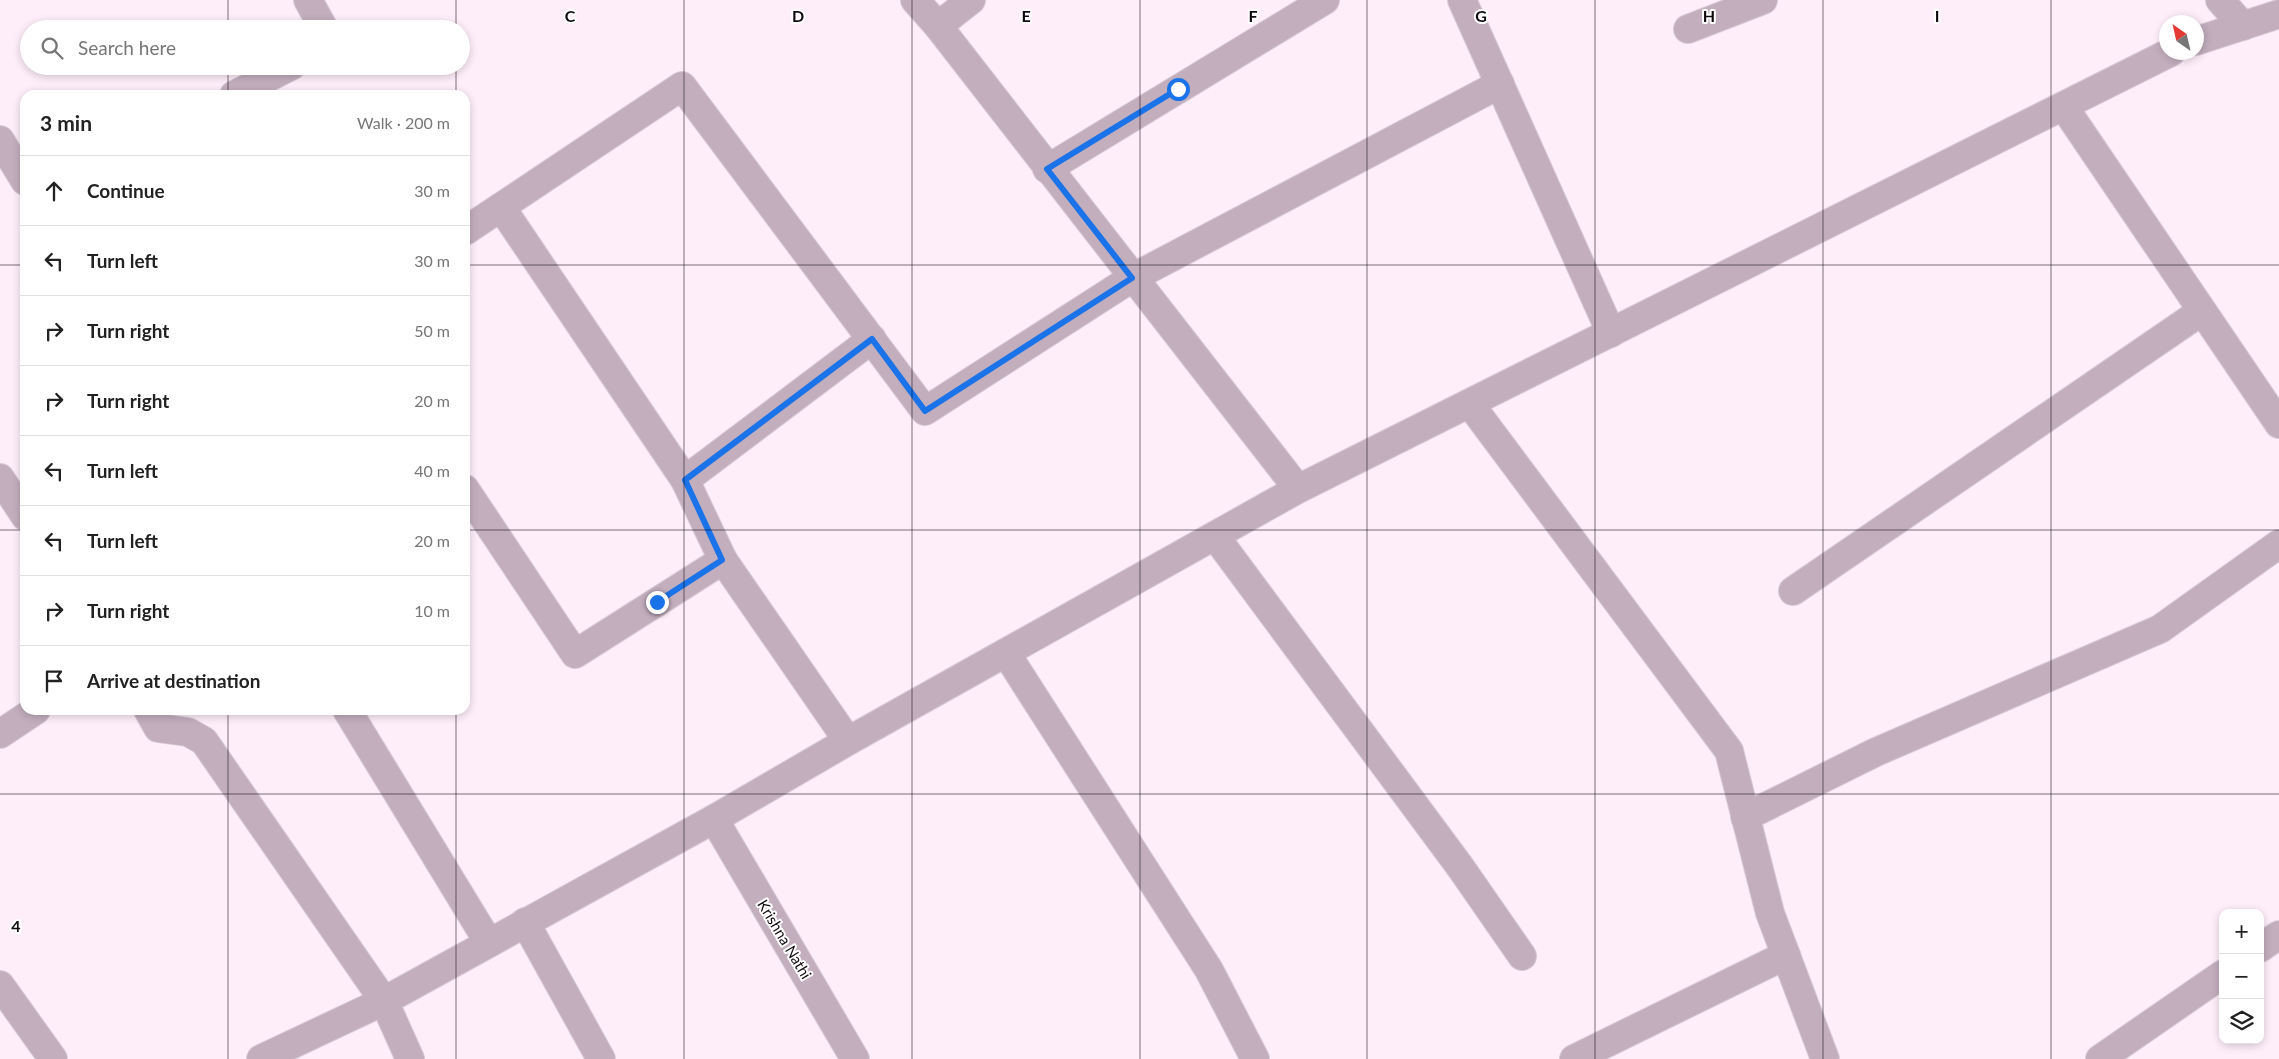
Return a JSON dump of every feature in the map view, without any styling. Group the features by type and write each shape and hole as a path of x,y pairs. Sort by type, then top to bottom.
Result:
{"street":[{"path":"308,0 319,20"},
{"path":"915,0 938,26 1047,169 1298,489"},
{"path":"938,26 971,0"},
{"path":"1047,169 1325,0"},
{"path":"1462,0 1611,333"},
{"path":"1688,29 1763,0"},
{"path":"2220,0 2243,26"},
{"path":"2204,38 2279,14"},
{"path":"261,1059 384,1001 524,922 714,820 1006,652 1298,489 2159,58"},
{"path":"244,90 273,75"},
{"path":"470,228 682,86 925,411 1132,278 1500,84"},
{"path":"2064,107 2279,424"},
{"path":"0,140 20,173"},
{"path":"501,207 685,480 722,560 848,742"},
{"path":"1793,591 2202,311"},
{"path":"685,480 872,339"},
{"path":"1470,404 1729,751 1770,913 1824,1059"},
{"path":"0,478 20,508"},
{"path":"470,496 575,654 722,560"},
{"path":"1215,536 1461,868 1522,956"},
{"path":"1745,817 1876,752 2160,629 2279,544"},
{"path":"1006,652 1209,970 1255,1059"},
{"path":"0,734 28,715"},
{"path":"151,715 158,728 188,732 204,741 384,1001 410,1059"},
{"path":"350,715 489,942"},
{"name":"Krishna Nathi","path":"714,820 855,1059"},
{"path":"524,922 601,1059"},
{"path":"2264,945 2279,935"},
{"path":"1574,1059 1786,955"},
{"path":"2100,1059 2219,977"},
{"path":"0,985 53,1059"}],"route":[{"path":"657,602 722,560 685,480 872,339 925,411 1132,278 1047,169 1178,89"}]}
